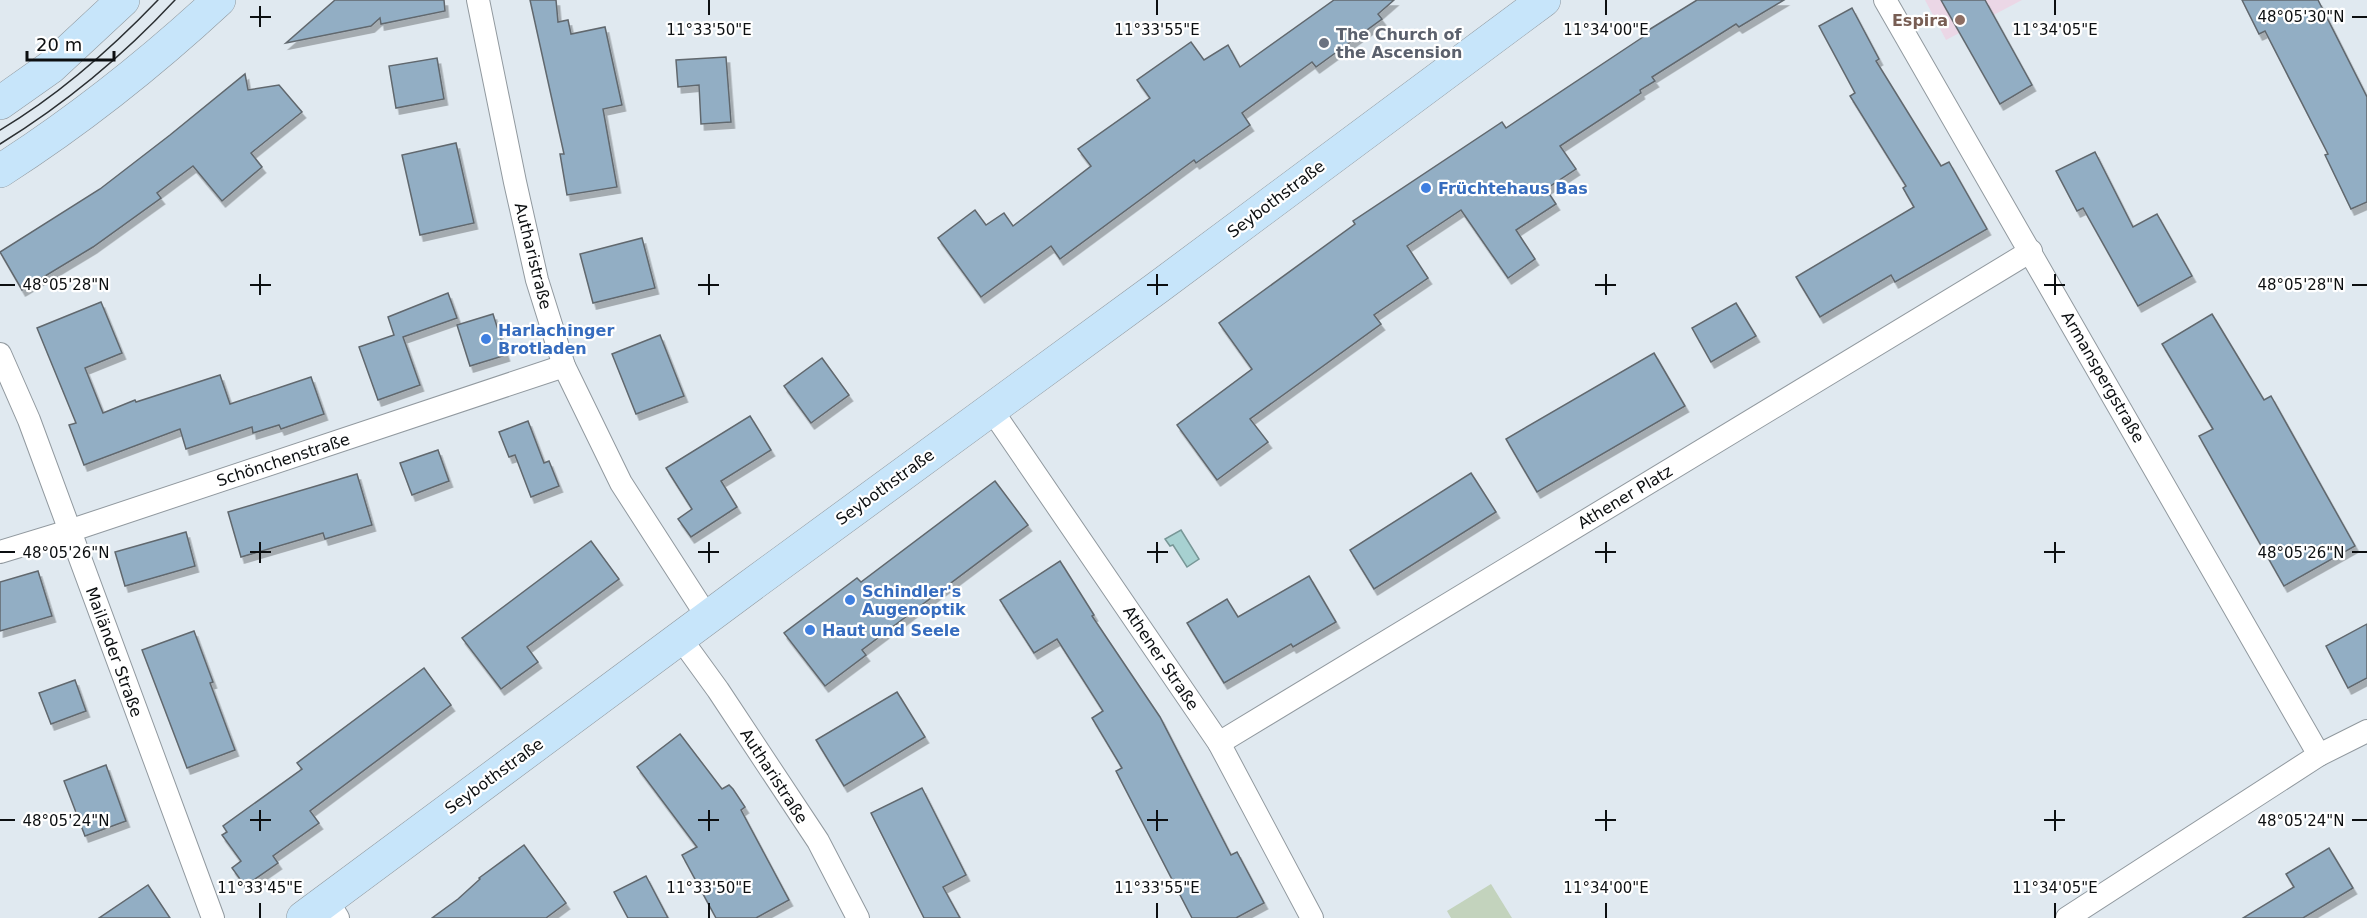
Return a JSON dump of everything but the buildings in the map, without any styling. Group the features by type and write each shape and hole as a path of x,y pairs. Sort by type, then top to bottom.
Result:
{"street":[{"path":"0,104 51,67 123,0"},
{"path":"0,171 50,140 97,105 219,0"},
{"name":"Autharistraße","path":"478,0 537,280 564,366 621,483 708,618"},
{"name":"Seybothstraße","path":"322,912 708,618 1544,0"},
{"name":"Armanspergstraße","path":"1885,0 2319,755"},
{"name":"Athener Platz","path":"1219,743 2031,251"},
{"name":"Mailänder Straße","path":"0,354 29,420 213,918"},
{"name":"Schönchenstraße","path":"0,552 564,366"},
{"name":"Athener Straße","path":"991,409 1219,743 1312,918"},
{"name":"Autharistraße","path":"681,639 718,690 818,842 858,918"},
{"path":"2067,918 2319,755 2367,731"}],"shaded area":[{"name":"Espira","path":"1925,0 2022,0 1946,40"},
{"path":"1181,530 1199,559 1187,567 1173,545 1170,546 1165,539"},
{"path":"1491,884 1512,918 1451,918 1447,911"}],"tram line":[{"path":"0,130 43,102 84,70 158,0"},
{"path":"0,144 70,96 114,60 175,0"}],"place":[{"name":"Espira","path":"1960,20"},
{"name":"The Church of the Ascension","path":"1324,43"},
{"name":"Früchtehaus Bas","path":"1426,188"},
{"name":"Harlachinger Brotladen","path":"486,339"},
{"name":"Schindler's Augenoptik","path":"850,600"},
{"name":"Haut und Seele","path":"810,630"}]}
